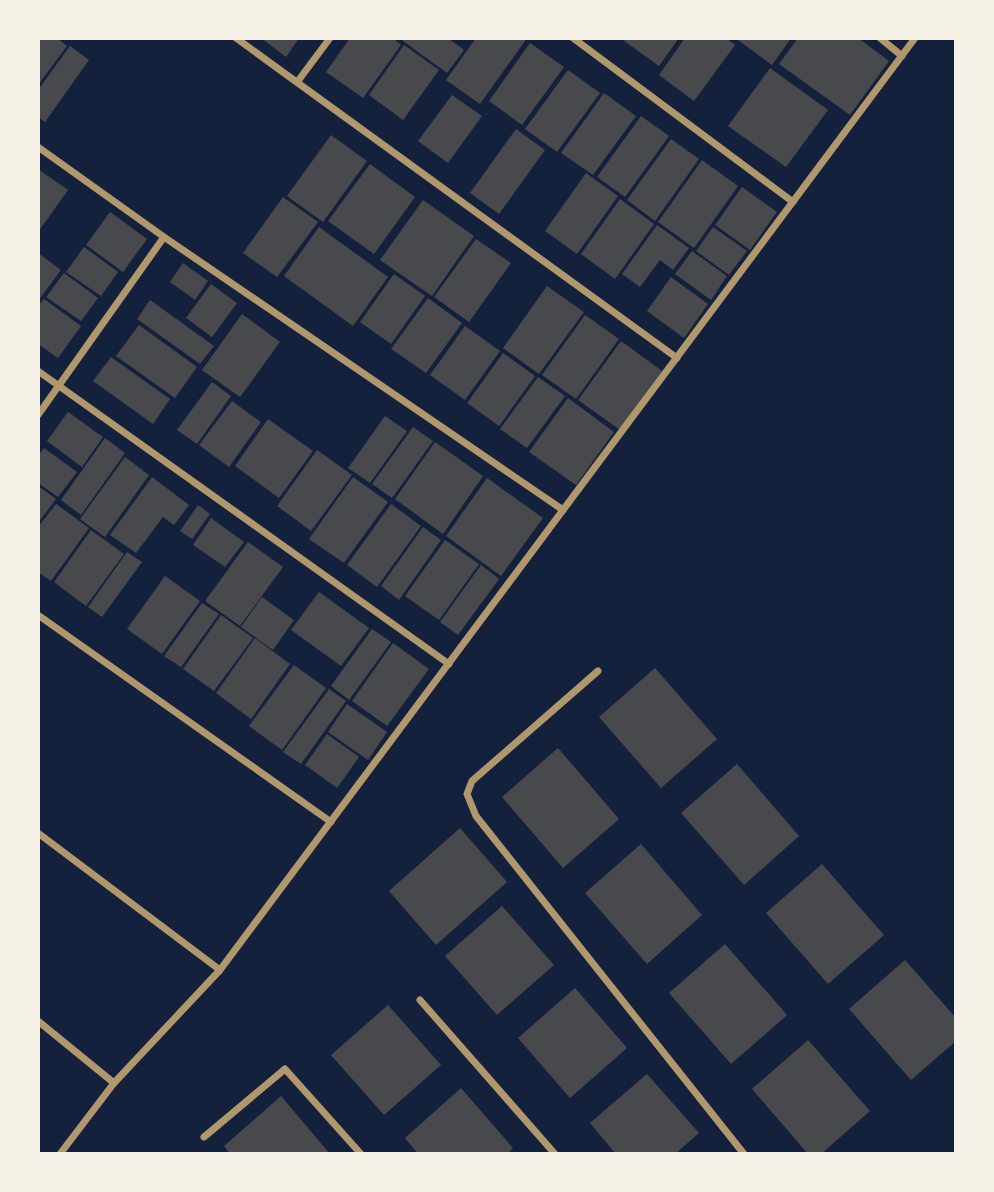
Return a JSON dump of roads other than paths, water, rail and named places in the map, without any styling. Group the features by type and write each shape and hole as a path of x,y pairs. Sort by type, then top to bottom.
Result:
{"street":[{"path":"236,38 677,358"},
{"path":"298,81 330,38"},
{"path":"573,38 793,202"},
{"path":"880,38 902,56"},
{"path":"60,1153 114,1083 220,970 915,38"},
{"path":"38,147 164,237 563,510"},
{"path":"38,415 164,237"},
{"path":"38,371 449,664"},
{"path":"38,615 331,822"},
{"path":"598,671 472,781 467,794 477,816 744,1153"},
{"path":"38,833 220,970"},
{"path":"420,1000 555,1153"},
{"path":"38,1021 114,1083"},
{"path":"204,1137 285,1069 361,1153"}]}
